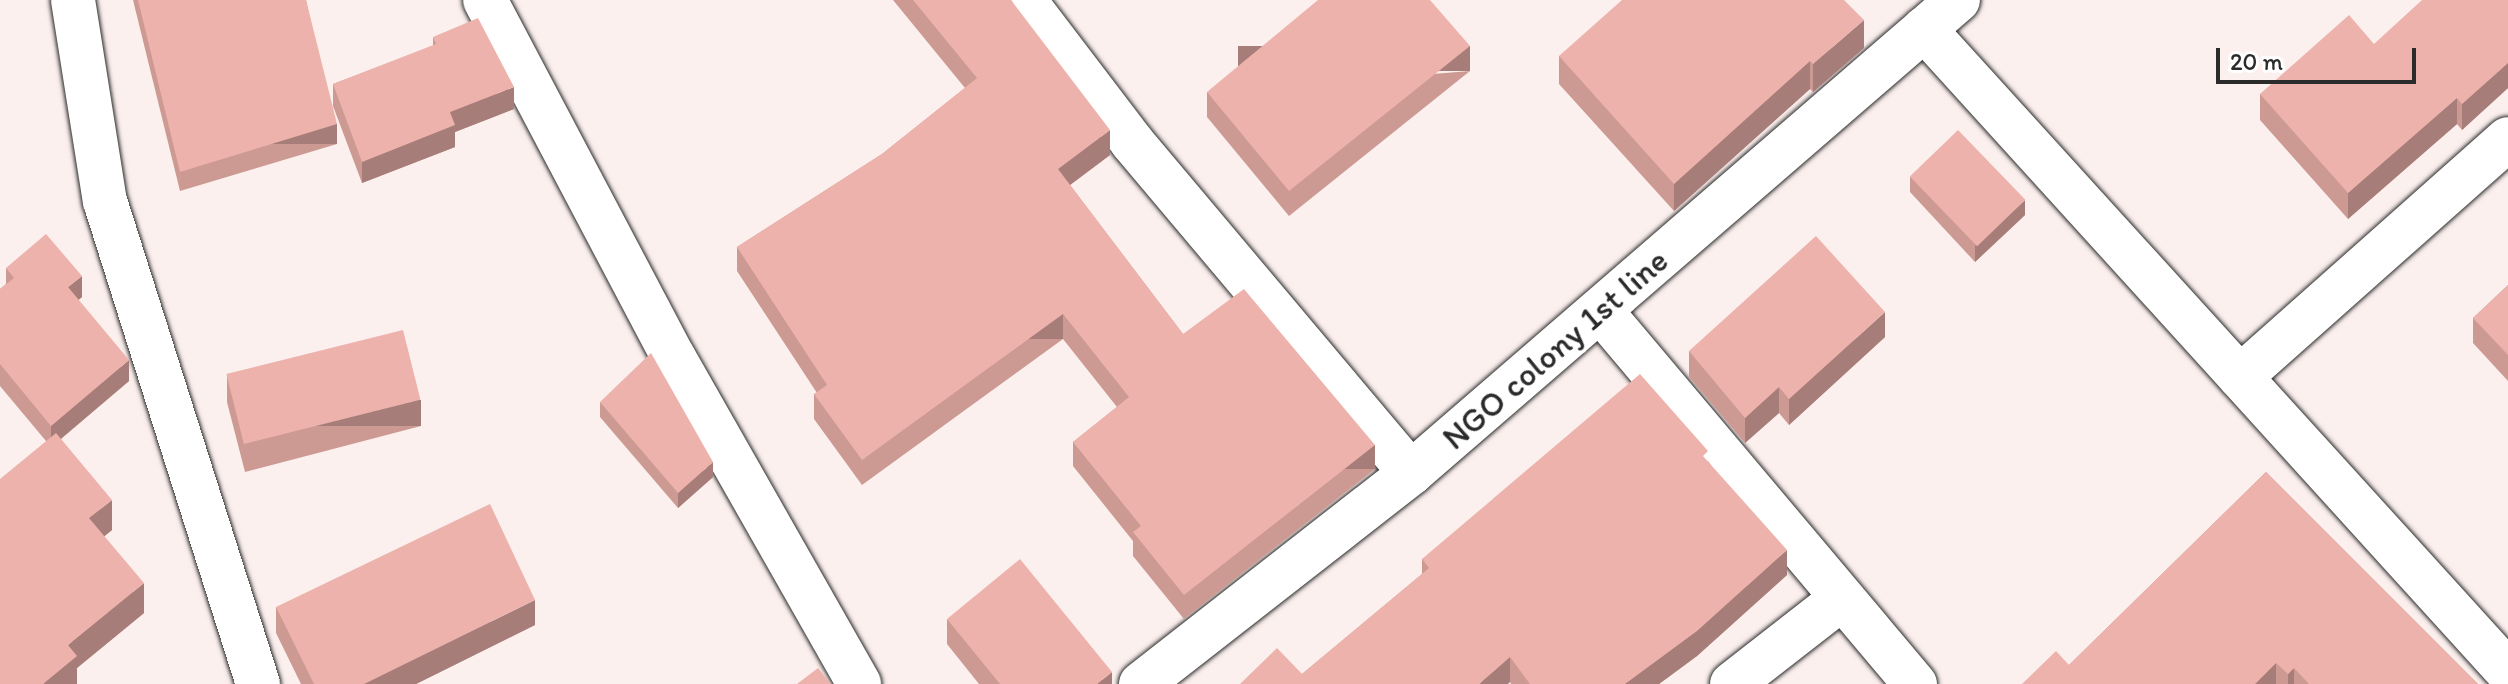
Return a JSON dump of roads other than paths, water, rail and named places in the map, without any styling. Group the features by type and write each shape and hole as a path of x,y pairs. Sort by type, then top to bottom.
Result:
{"street":[{"path":"73,0 105,201 258,684"},
{"path":"485,0 674,358 859,684"},
{"path":"1024,0 1132,142 1411,473"},
{"name":"NGO colony 1st line","path":"1141,684 1411,473 1958,0"},
{"path":"1924,29 2508,672"},
{"path":"2240,377 2508,139"},
{"path":"1600,310 1915,684"},
{"path":"1732,684 1841,599"}]}
